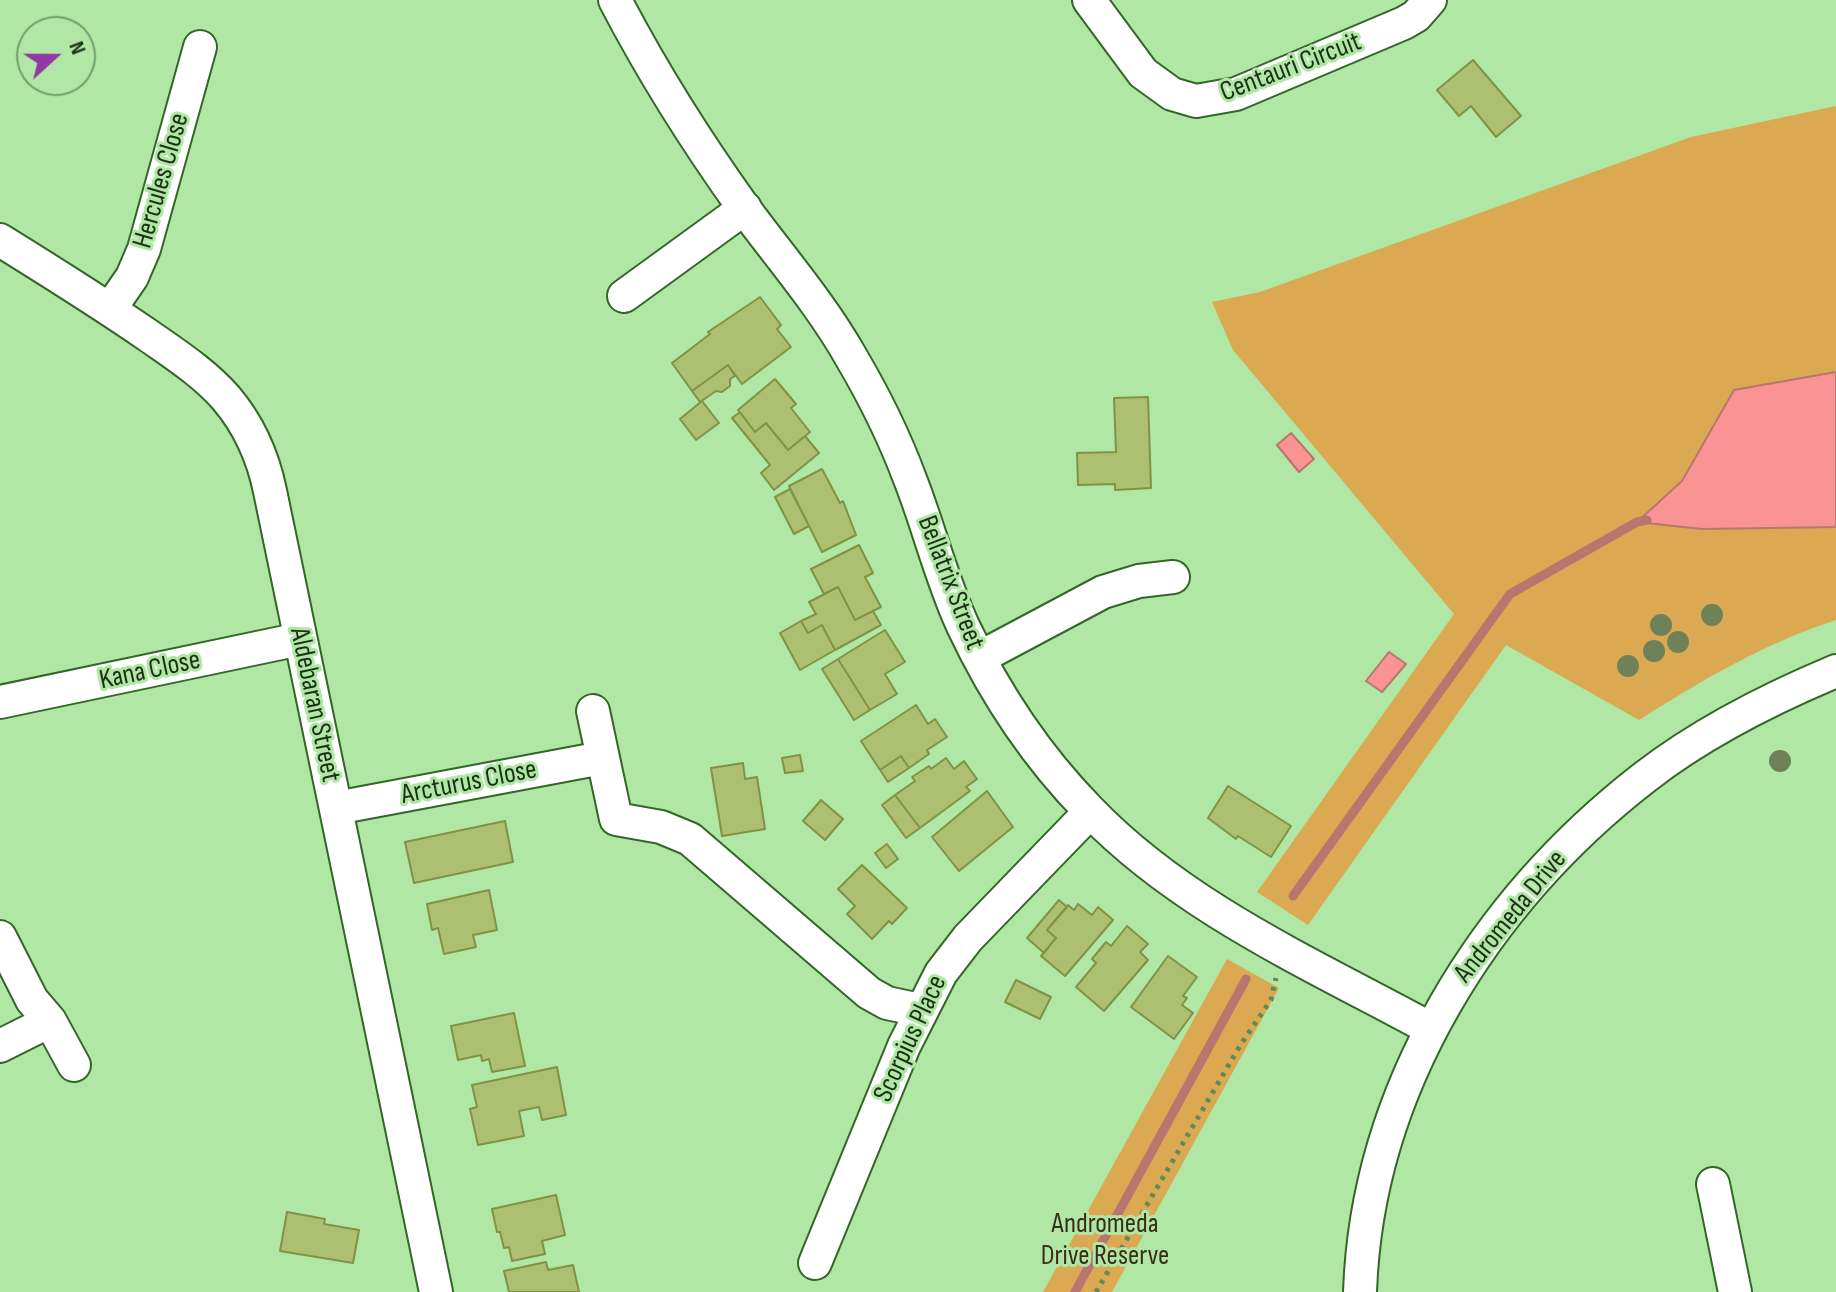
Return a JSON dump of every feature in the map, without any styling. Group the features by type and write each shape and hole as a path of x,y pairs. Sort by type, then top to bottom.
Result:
{"street":[{"name":"Bellatrix Street","path":"615,0 667,94 849,353 881,411 910,477 961,623 1018,725 1090,812 1160,871 1282,948 1431,1029"},
{"name":"Centauri Circuit","path":"1089,0 1143,73 1172,94 1196,101 1236,94 1404,23 1416,16 1430,0"},
{"name":"Hercules Close","path":"110,309 132,277 144,249 200,47"},
{"path":"624,296 745,208"},
{"name":"Aldebaran Street","path":"0,240 110,309 188,363 226,398 251,436 267,475 436,1292"},
{"path":"979,658 1103,592 1139,581 1173,577"},
{"name":"Kana Close","path":"0,702 300,639"},
{"name":"Andromeda Drive","path":"1360,1292 1367,1226 1386,1142 1407,1083 1431,1029 1456,984 1505,916 1559,855 1616,800 1647,776 1713,731 1785,693 1836,671"},
{"path":"593,711 616,819 661,827 690,839 869,993 887,1003 920,1010"},
{"name":"Arcturus Close","path":"336,808 602,758"},
{"name":"Scorpius Place","path":"815,1263 920,1010 941,973 962,945 1090,812"},
{"path":"0,937 74,1065"},
{"path":"0,1046 41,1010"},
{"path":"1713,1184 1735,1292"}],"path":[{"path":"1096,1292 1241,1044 1271,1000 1282,948"}],"green space":[{"path":"1836,106 1836,620 1734,664 1639,720 1506,645 1308,925 1257,892 1454,614 1233,350 1212,302 1260,292 1691,137"},
{"name":"Andromeda Drive Reserve","path":"1227,959 1279,988 1112,1292 1043,1292"}],"shaded area":[{"path":"1836,372 1836,527 1702,529 1637,522 1682,481 1734,390"},
{"path":"1291,433 1314,459 1299,472 1277,445"},
{"path":"1389,652 1406,664 1382,692 1366,681"}],"building":[{"path":"1473,60 1521,116 1496,137 1471,106 1459,116 1437,90"},
{"path":"760,297 781,325 777,329 791,347 742,384 728,365 692,391 672,363 710,334 708,332"},
{"path":"728,365 735,376 730,379 730,386 700,402 692,391"},
{"path":"775,379 796,404 791,408 810,432 788,450 766,423 755,432 738,410"},
{"path":"1148,397 1151,488 1115,490 1115,484 1078,485 1077,453 1116,452 1114,398"},
{"path":"702,401 719,423 696,440 680,419"},
{"path":"740,412 755,432 766,423 788,450 805,436 819,453 774,490 761,473 770,465 732,418"},
{"path":"822,469 840,503 843,501 856,535 822,552 789,486"},
{"path":"790,489 809,526 794,534 775,497"},
{"path":"859,545 873,573 865,577 881,607 855,620 838,587 824,594 811,569"},
{"path":"838,587 855,620 873,611 881,625 835,650 822,625 808,633 801,621 816,614 809,602"},
{"path":"801,621 808,633 822,625 835,650 800,670 780,633"},
{"path":"885,630 905,662 885,674 897,694 870,710 838,659"},
{"path":"838,659 870,710 854,720 822,669"},
{"path":"916,705 928,724 935,719 947,737 927,750 929,754 909,768 901,756 880,770 861,741"},
{"path":"800,755 803,771 785,773 782,758"},
{"path":"901,756 909,768 888,782 880,770"},
{"path":"946,758 954,769 964,761 977,779 966,787 970,791 920,828 895,795 915,781 912,777"},
{"path":"743,763 745,779 757,777 765,829 722,836 711,768"},
{"path":"1228,786 1291,826 1271,857 1238,836 1236,839 1208,818"},
{"path":"987,791 1013,827 959,871 932,837"},
{"path":"895,795 920,828 906,838 882,805"},
{"path":"821,800 843,819 825,840 803,821"},
{"path":"505,821 513,862 414,883 405,842"},
{"path":"887,844 898,859 886,868 875,853"},
{"path":"862,865 907,908 872,939 847,914 855,906 838,889"},
{"path":"489,890 497,930 473,935 476,947 444,954 438,928 432,930 427,904"},
{"path":"1059,900 1067,907 1047,930 1056,938 1044,953 1027,938"},
{"path":"1078,904 1092,915 1098,907 1113,920 1065,976 1041,956 1056,938 1047,930 1068,905 1074,910"},
{"path":"1127,926 1148,944 1140,952 1148,960 1104,1011 1076,987 1096,963 1092,959 1106,942 1111,946"},
{"path":"1168,956 1197,977 1183,996 1187,998 1182,1005 1193,1013 1174,1039 1131,1007"},
{"path":"1016,980 1051,997 1040,1019 1005,1002"},
{"path":"514,1013 525,1066 492,1072 489,1059 482,1061 481,1055 458,1060 451,1026"},
{"path":"557,1067 566,1115 542,1120 539,1107 519,1111 524,1136 478,1145 470,1109 477,1107 472,1085"},
{"path":"556,1195 565,1235 542,1241 545,1254 512,1261 509,1247 504,1248 500,1232 497,1232 492,1209"},
{"path":"287,1212 325,1219 324,1224 359,1230 353,1263 280,1251"},
{"path":"546,1262 548,1270 573,1265 579,1292 509,1292 504,1271"}],"waterway":[{"path":"1293,896 1510,594 1637,522 1647,520"},
{"path":"1075,1292 1246,979"}]}
